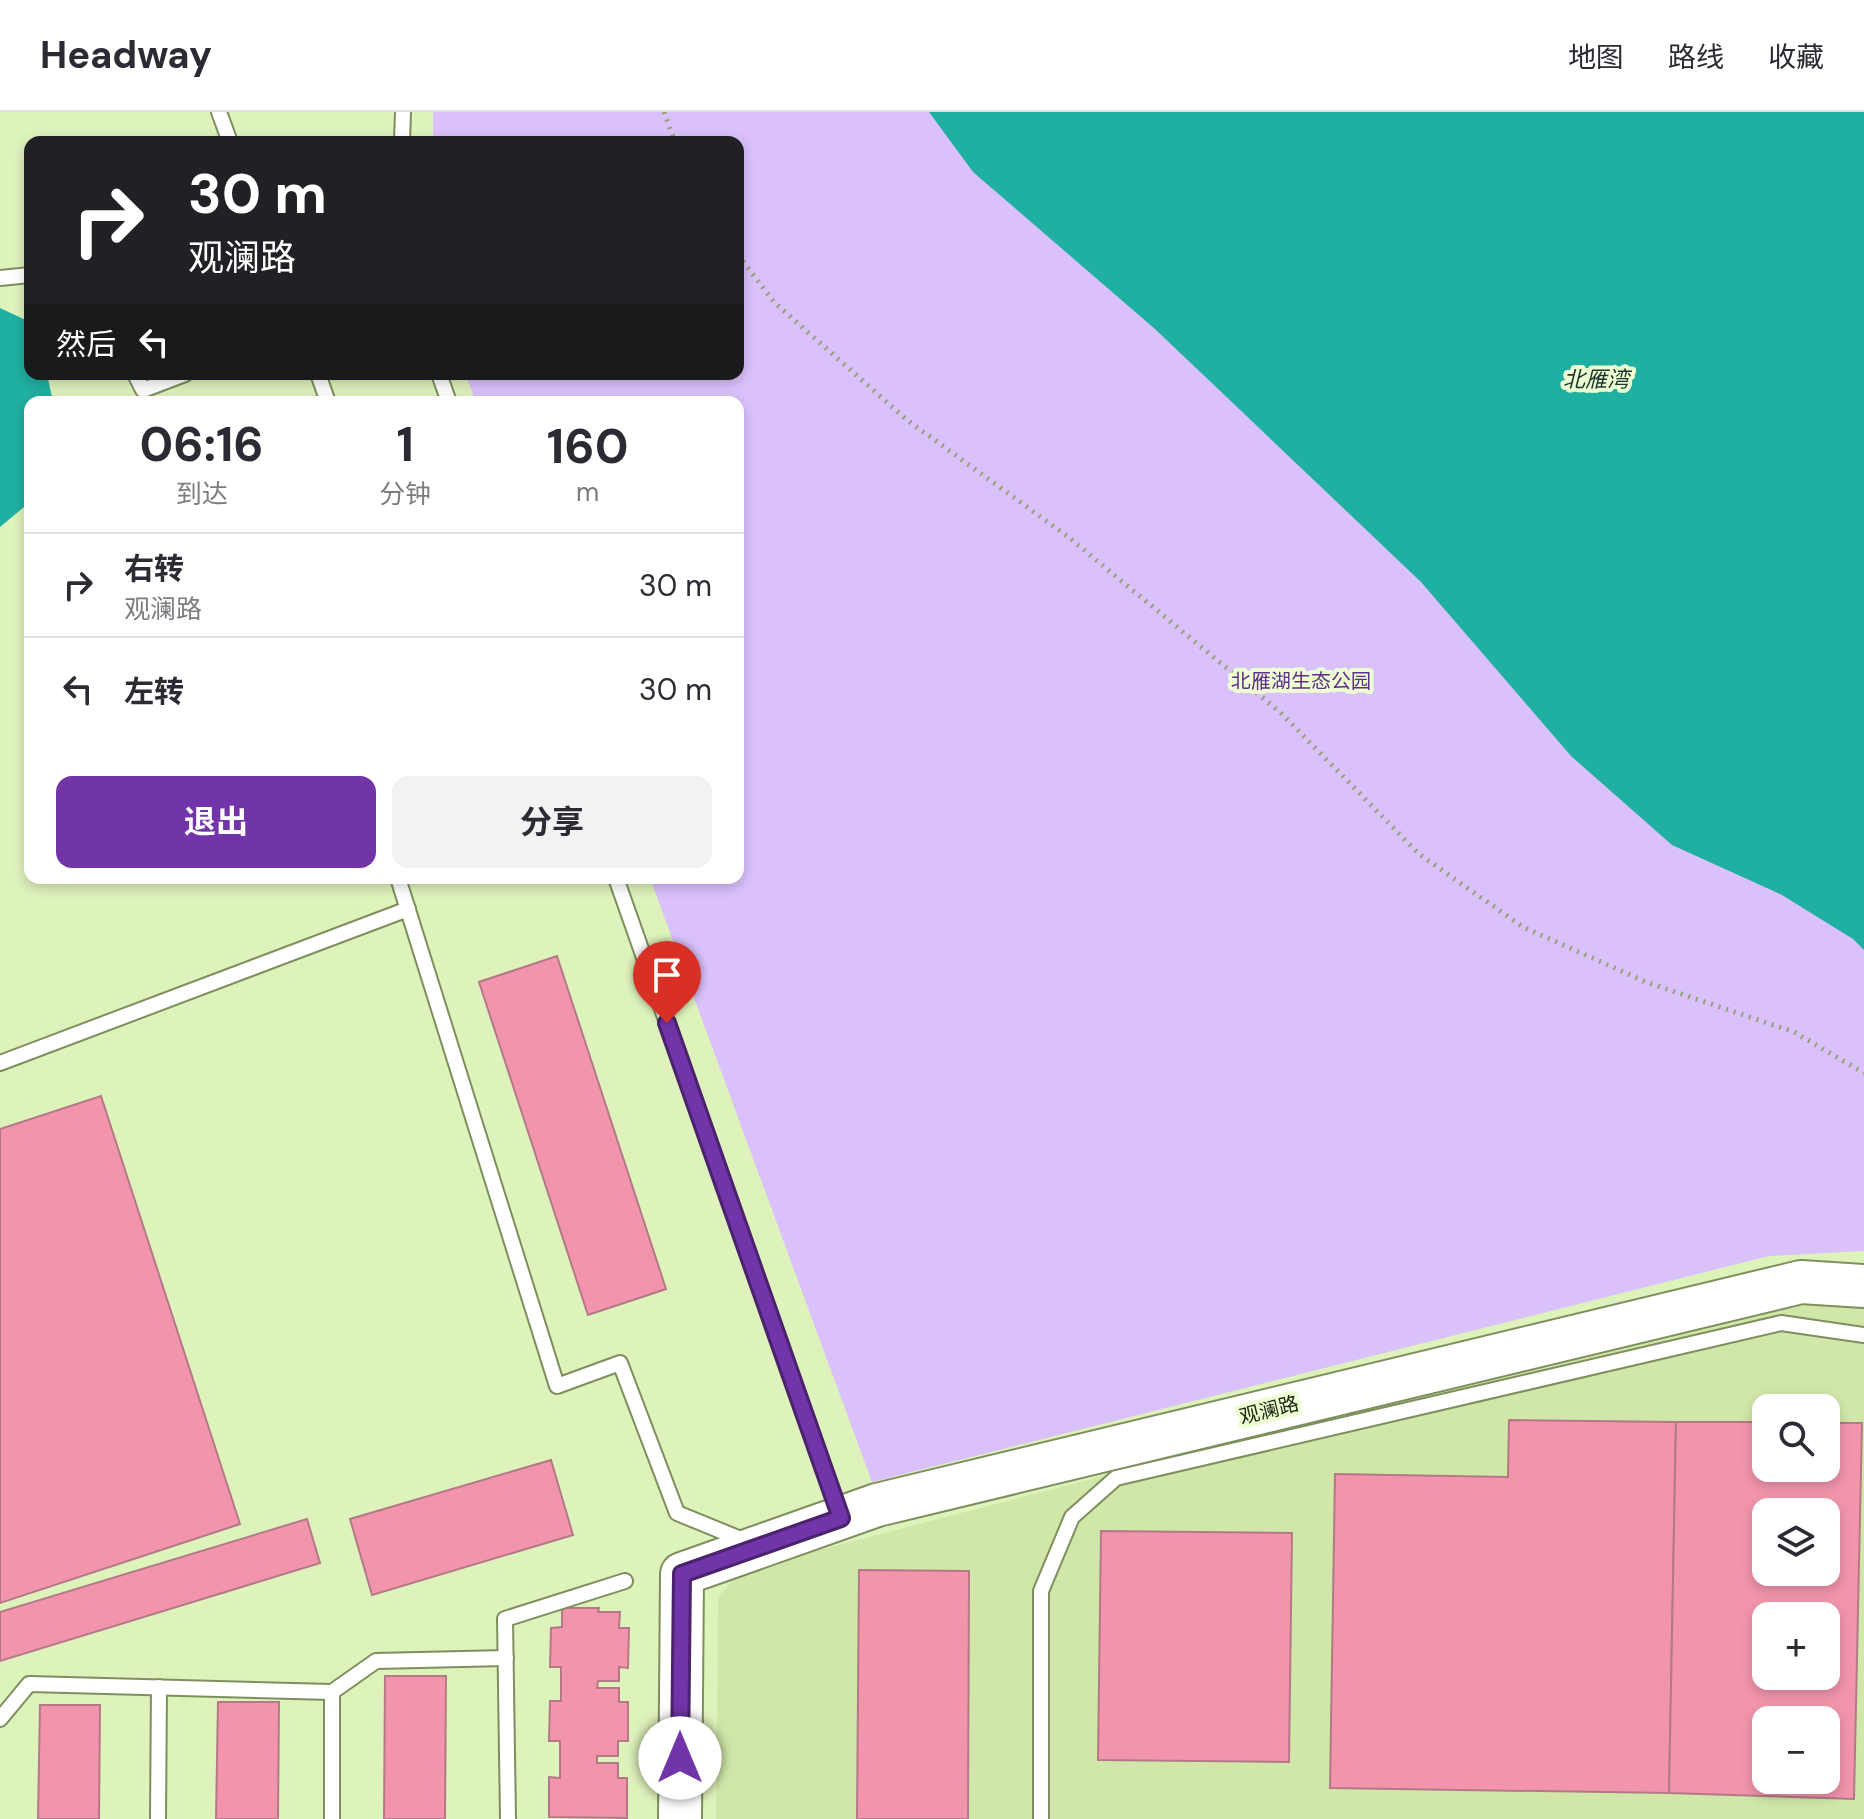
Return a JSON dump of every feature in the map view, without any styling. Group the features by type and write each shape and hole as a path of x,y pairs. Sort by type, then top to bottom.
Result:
{"street":[{"name":"观澜路","path":"680,1819 682,1574 877,1505 1801,1282 1864,1286"}],"lane":[{"path":"219,112 228,136"},
{"path":"402,136 403,112"},
{"path":"0,278 24,276"},
{"path":"144,396 174,380"},
{"path":"400,884 557,1386 620,1363 677,1513 760,1546"},
{"path":"618,884 841,1518"},
{"path":"0,1063 408,909"},
{"path":"1041,1819 1041,1591 1072,1517 1116,1478 1781,1323 1864,1335"},
{"path":"508,1819 505,1619 625,1581"},
{"path":"0,1719 29,1684 332,1692 376,1661 506,1658"},
{"path":"158,1819 159,1687"},
{"path":"332,1692 332,1819"}],"path":[{"path":"664,112 673,136"},
{"path":"744,263 774,302 907,420 1067,536 1280,712 1419,854 1523,927 1646,982 1794,1032 1864,1073"}],"shaded area":[{"path":"1770,1303 1864,1303 1864,1819 716,1819 718,1597 742,1570"}],"green space":[{"name":"北雁湖生态公园","path":"433,112 1864,112 1864,1251 1769,1256 872,1482 652,884 744,884 744,396 474,396 467,380 744,380 744,136 433,136"}],"water":[{"name":"北雁湾","path":"929,112 1864,112 1864,950 1853,939 1782,895 1672,845 1571,756 1421,582 1155,329 973,172"},
{"path":"0,308 24,319 24,380 48,380 52,396 24,396 24,507 0,527"}],"building":[{"path":"557,956 666,1289 588,1315 479,982"},
{"path":"101,1096 240,1524 0,1603 0,1129"},
{"path":"1509,1420 1676,1422 1669,1793 1330,1788 1335,1474 1508,1477"},
{"path":"1676,1422 1752,1422 1752,1482 1840,1482 1840,1423 1862,1423 1854,1799 1669,1793"},
{"path":"551,1460 573,1535 372,1595 350,1519"},
{"path":"307,1519 320,1563 0,1661 0,1612"},
{"path":"1101,1531 1292,1533 1289,1762 1098,1760"},
{"path":"859,1570 969,1571 968,1819 857,1819"},
{"path":"562,1608 599,1608 598,1612 620,1612 619,1628 629,1628 628,1668 619,1667 619,1681 598,1681 597,1688 619,1688 619,1702 628,1702 628,1741 618,1741 618,1756 597,1756 597,1763 618,1763 618,1778 627,1778 627,1818 549,1817 549,1777 560,1778 560,1741 549,1741 550,1701 561,1701 561,1667 550,1667 551,1628 562,1627"},
{"path":"385,1676 446,1676 445,1819 384,1819"},
{"path":"218,1702 279,1702 278,1819 216,1819"},
{"path":"40,1705 100,1705 99,1819 38,1819"}],"route":[{"path":"667,1023 841,1518 682,1574 680,1758"}]}
